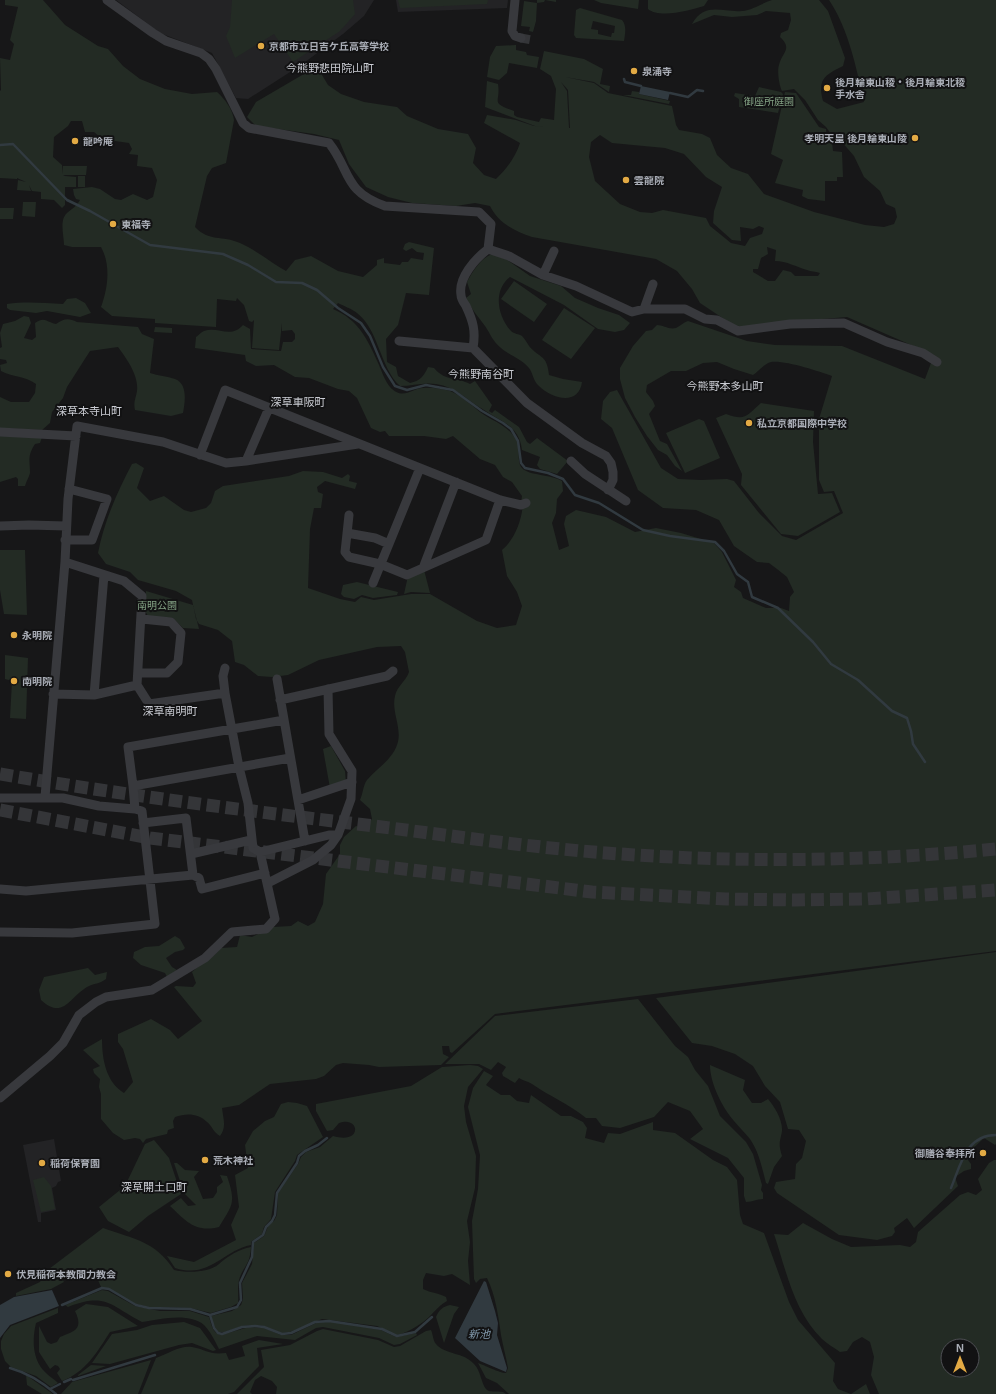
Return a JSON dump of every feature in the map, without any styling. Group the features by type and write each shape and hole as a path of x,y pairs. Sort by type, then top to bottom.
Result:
{"street":[{"path":"107,0 166,41 201,53 209,59 216,69 243,123 249,128 328,143 346,175 360,193 371,201 385,206 479,212 491,224 488,249 476,260 460,285 461,296 474,323 476,335 473,348"},
{"path":"515,0 512,31 515,36 521,38"},
{"path":"488,249 509,256 543,275 576,286 632,312 644,309 685,309 706,319 717,320 738,331 790,324 844,323 887,342 923,353 937,362"},
{"path":"543,275 554,251"},
{"path":"644,309 653,284"},
{"path":"398,341 473,348 526,403 608,458 612,466 613,474 612,483 608,490"},
{"path":"200,455 225,390 500,500 521,505 526,503"},
{"path":"246,461 269,408"},
{"path":"45,797 66,562 65,540 69,489 77,426 163,442 226,463 358,444"},
{"path":"0,432 76,436"},
{"path":"571,462 585,474 626,501"},
{"path":"373,582 420,468"},
{"path":"423,568 456,482"},
{"path":"65,540 92,540 107,499 69,489"},
{"path":"350,515 345,552 349,557 380,564 407,575 486,540 500,500"},
{"path":"0,526 66,526"},
{"path":"347,533 375,538 389,544"},
{"path":"66,562 124,581 142,596 142,619 137,686 149,704 225,693"},
{"path":"94,695 104,575"},
{"path":"138,673 167,673 178,662 181,632 171,622 142,619"},
{"path":"225,668 222,676 239,767 248,803 253,848 260,852 328,835 338,834"},
{"path":"280,700 387,676 393,672"},
{"path":"277,679 305,841"},
{"path":"53,694 94,695 137,686"},
{"path":"268,883 313,860 331,845 338,834 351,799 352,771 328,734 328,689"},
{"path":"135,809 128,747 284,720"},
{"path":"133,786 290,758"},
{"path":"298,800 352,782"},
{"path":"0,798 63,798 99,806 142,811 155,924 72,933 0,932"},
{"path":"143,823 186,818 193,875"},
{"path":"191,854 251,840"},
{"path":"0,1098 50,1056 63,1043 79,1015 96,1002 106,997 152,990 205,958 232,932 266,929 271,925 275,919 266,873 260,852"},
{"path":"0,889 26,891 193,875 199,878 202,889 266,873"}],"shaded area":[{"name":"京都市立日吉ケ丘高等学校","path":"116,0 374,0 364,16 343,34 301,65 248,99 236,98 212,53 160,33"},
{"path":"396,0 508,0 507,8 398,12"},
{"name":"稲荷保育園","path":"54,1139 61,1181 52,1188 56,1210 41,1213 41,1222 38,1222 23,1145"}],"green space":[{"path":"5,0 43,0 65,25 98,46 108,49 123,66 140,79 165,89 192,94 217,92 223,98 230,109 234,120 226,163 212,168 207,176 195,227 205,235 240,243 286,271 295,260 311,256 338,271 363,277 377,265 377,260 384,258 384,263 400,265 402,262 408,262 411,258 423,260 424,253 417,252 412,248 406,251 403,249 405,244 409,242 434,248 429,295 406,293 398,325 386,339 387,362 396,367 398,376 410,383 421,378 428,367 434,368 447,377 470,384 475,381 492,405 489,411 492,413 495,410 519,427 527,442 530,444 537,438 568,461 557,474 540,469 537,465 540,457 522,450 517,435 508,425 461,394 450,388 436,384 400,386 388,369 375,339 364,320 357,313 338,303 333,309 350,319 362,332 371,347 387,382 395,391 399,393 407,393 419,389 429,388 454,393 509,431 517,441 519,462 525,471 552,477 562,481 563,491 557,499 556,513 552,523 559,550 569,546 564,524 566,516 576,510 606,517 635,532 656,528 681,533 714,543 722,552 736,580 734,587 741,592 743,598 766,608 781,608 789,611 790,597 794,592 787,577 769,563 757,562 734,546 719,520 696,510 663,508 638,490 612,428 601,419 603,401 610,392 617,390 661,468 678,479 727,479 734,481 759,513 782,536 796,540 843,513 834,491 824,492 819,480 819,419 832,376 802,366 777,362 766,364 753,375 717,362 703,363 686,371 671,371 647,385 646,392 655,406 649,414 660,441 667,444 682,471 675,466 667,455 658,450 635,417 625,398 620,379 620,368 633,346 646,331 652,330 657,325 676,328 688,321 747,341 775,345 842,346 925,379 934,355 847,317 774,323 745,328 736,327 700,303 692,289 677,271 656,259 532,237 508,226 498,218 490,206 475,203 456,206 412,203 388,197 366,187 349,164 339,140 314,134 256,126 247,117 256,102 309,71 319,70 328,85 341,94 364,102 397,107 407,116 438,129 468,134 476,148 473,163 484,175 496,179 516,153 520,143 484,123 487,115 516,120 534,126 552,127 535,126 485,107 487,81 498,84 499,104 514,111 514,115 517,117 539,122 541,118 554,120 556,89 551,76 540,69 544,51 584,59 603,69 600,84 610,86 609,92 594,82 565,77 594,83 608,93 672,106 676,125 679,130 702,134 710,138 717,155 731,168 748,174 764,194 814,212 865,225 884,227 894,224 897,217 895,208 886,204 880,191 864,177 854,156 841,141 836,141 826,127 818,120 805,100 794,89 782,91 778,68 786,51 786,45 780,37 781,33 788,30 791,20 790,13 766,11 757,15 732,17 714,15 692,24 697,17 709,10 742,11 754,8 772,0 819,0 828,11 845,58 843,66 827,75 821,88 823,101 837,109 864,102 855,62 847,36 829,0 996,0 996,951 495,1014 452,1053 450,1052 449,1046 442,1046 443,1054 449,1057 441,1065 379,1067 343,1063 336,1065 324,1076 316,1079 270,1084 239,1105 222,1108 224,1126 220,1136 203,1119 196,1115 188,1114 175,1117 173,1121 174,1128 168,1130 167,1134 146,1139 143,1143 140,1139 135,1138 124,1140 113,1133 101,1119 100,1079 94,1073 93,1069 100,1066 83,1050 102,1039 106,1069 113,1083 124,1093 133,1082 123,1049 118,1042 118,1034 151,1019 170,1030 178,1039 202,1021 174,987 193,987 196,983 192,972 221,948 237,947 240,935 252,937 273,927 291,926 298,921 308,926 315,922 323,904 326,874 340,854 340,845 344,837 356,826 364,828 372,819 370,809 360,800 367,780 388,760 397,745 399,733 394,702 396,692 409,672 405,652 401,646 377,647 319,660 288,675 272,677 258,676 244,665 235,662 232,641 218,630 199,624 196,619 192,600 176,591 138,580 130,572 106,564 98,553 112,507 132,464 136,463 144,468 137,488 150,501 164,496 184,510 191,512 206,508 211,503 215,491 223,486 289,476 303,471 323,472 342,478 348,474 350,476 349,481 357,483 355,489 325,481 317,487 318,492 323,494 321,508 314,508 310,529 308,588 340,599 355,602 361,597 374,600 411,594 430,594 477,621 497,628 516,625 522,606 517,592 507,576 502,550 507,546 517,529 523,503 521,503 522,496 512,482 503,477 495,465 480,459 453,436 446,439 424,436 389,436 385,431 380,432 371,428 357,398 349,391 338,389 309,378 295,377 274,365 256,366 246,361 245,355 195,348 196,337 203,332 214,330 229,332 238,329 243,325 250,329 251,349 281,351 283,342 292,342 295,339 295,334 292,330 282,331 282,323 279,350 252,348 254,320 252,322 249,321 244,305 237,298 236,301 217,299 216,327 155,323 155,319 112,316 101,307 107,284 107,269 101,247 72,247 64,245 62,228 63,220 67,213 76,206 80,200 76,199 73,189 92,187 100,189 115,199 121,200 133,194 147,200 153,197 157,180 152,168 137,166 138,155 129,154 132,149 129,143 115,141 112,146 110,139 100,137 94,132 85,132 82,121 71,121 68,126 54,137 53,157 62,165 63,174 63,166 87,166 86,175 63,175 65,176 65,205 62,208 54,200 41,199 41,192 32,191 29,185 31,191 17,190 18,180 26,182 17,178 0,178 0,58 10,60 14,44 10,40 18,7 5,5","holes":["561,82 568,90 570,128 567,91","600,135 612,143 665,148 684,154 706,177 722,187 714,211 713,223 732,240 741,241 740,227 753,229 759,226 764,228 762,234 750,238 745,246 731,243 710,226 706,218 663,210 652,213 640,212 620,204 595,181 589,157 591,142","767,247 776,250 775,261 784,262 809,271 820,273 818,276 795,276 791,272 783,270 775,281 768,281 753,272 753,269 758,269 761,258 768,254"]},
{"path":"232,0 353,0 355,14 340,31 293,62 274,34 235,58 226,36 230,27"},
{"path":"398,0 488,0 487,4 400,8"},
{"path":"537,0 545,0 544,2 537,3"},
{"path":"545,0 556,0 556,2"},
{"path":"594,0 639,0 638,9 601,3"},
{"path":"648,0 708,0 704,6 668,14 653,12 648,9"},
{"path":"524,1 537,3 536,21 533,32 529,31 530,27 521,26"},
{"path":"580,8 622,20 625,27 624,41 576,38 574,35 576,10","holes":["593,21 615,26 614,33 612,33 611,37 598,34 598,30 591,29"]},
{"path":"516,45 516,50 526,52 527,55 539,57 537,68 509,63 507,73 499,80 487,77 490,57 496,46"},
{"name":"御座所庭園","path":"759,87 781,92 783,94 778,113 739,107 739,99 734,96 735,93 755,96"},
{"path":"632,91 670,101 669,104 623,95 631,95"},
{"path":"785,92 796,93 819,127 826,129 827,141 832,142 833,151 842,152 843,177 837,177 837,181 825,181 825,201 808,199 802,196 803,190 775,183 783,160 771,154"},
{"path":"65,176 76,177 76,187 65,187"},
{"path":"78,176 85,176 85,187 78,187"},
{"path":"23,202 36,202 35,217 22,216"},
{"path":"0,208 14,208 13,219 0,219"},
{"path":"492,254 503,257 530,276 561,286 575,298 619,315 630,323 624,330 615,332 598,329 564,305 510,277 505,282 499,296 499,303 500,311 506,325 512,332 522,336 529,346 545,360 549,375 582,382 580,390 576,395 564,398 544,391 535,382 526,365 498,346 470,306 466,298 471,294 467,282 481,262"},
{"path":"514,281 547,304 534,322 501,299"},
{"path":"76,298 85,303 91,313 80,317 47,311 36,313 10,310 7,308 7,304 35,302 63,304 67,299"},
{"path":"564,308 595,328 571,359 542,340"},
{"path":"24,316 29,317 31,323 24,338 32,340 36,337 35,323 41,320 46,320 56,324 69,319 77,322 138,327 142,334 154,339 150,373 175,379 182,385 185,394 183,413 171,416 135,410 134,402 137,391 136,379 125,356 118,347 90,351 67,387 63,398 52,412 50,423 42,430 0,428 0,397 11,402 29,402 35,393 36,384 28,379 1,371 0,365 7,363 6,360 0,359 0,348 2,347 0,333 3,324 15,321"},
{"path":"155,327 172,328 172,333 154,332"},
{"path":"761,403 814,411 813,442 818,494 832,493 840,512 798,536 781,534 741,485 742,474 716,418 726,414 738,417 745,416"},
{"path":"699,419 704,421 720,458 685,473 666,433"},
{"path":"0,435 42,437 40,443 35,444 31,452 30,473 25,486 18,486 18,479 16,477 0,482"},
{"path":"0,550 25,550 27,615 4,614 0,590"},
{"path":"424,570 430,593 411,592 404,594 408,576"},
{"path":"357,582 398,592 397,595 373,598 362,595 354,599 344,597 341,594 343,585"},
{"name":"南明公園","path":"146,591 193,605 199,629 183,628 173,618 148,616 145,611"},
{"path":"5,655 28,658 26,719 10,718 12,681 5,679"},
{"path":"331,746 345,771 346,783 330,788 323,749"},
{"path":"175,936 180,939 185,948 166,958 172,967 177,970 167,977 165,973 141,965 133,958 134,952 145,947 159,946"},
{"path":"996,952 996,1144 995,1145 984,1138 965,1156 971,1164 971,1169 964,1171 955,1177 958,1186 914,1228 907,1218 894,1228 895,1232 892,1236 877,1240 839,1235 777,1193 774,1188 776,1182 795,1179 796,1164 802,1158 806,1141 799,1130 788,1129 780,1102 765,1086 753,1066 735,1054 712,1046 692,1043 656,998"},
{"path":"88,968 95,975 107,972 106,979 87,987 66,1005 60,1008 49,1006 41,1000 39,990 44,977"},
{"path":"638,999 675,1046 688,1057 695,1070 708,1086 720,1116 746,1142 753,1154 762,1185 761,1190 763,1193 763,1199 746,1202 744,1196 744,1178 728,1158 690,1139 703,1129 690,1111 668,1102 654,1117 620,1128 602,1126 596,1118 586,1118 573,1108 530,1083 519,1078 515,1083 503,1076 502,1073 506,1067 498,1062 491,1070 479,1064 445,1064 495,1016"},
{"path":"470,1065 478,1066 483,1069 468,1087 464,1106 466,1122 476,1156 475,1188 467,1221 470,1242 468,1261 470,1285 452,1274 444,1276 426,1273 423,1280 423,1289 446,1297 447,1301 420,1324 397,1335 377,1326 322,1319 290,1332 282,1333 264,1326 255,1325 242,1326 225,1332 218,1332 214,1328 211,1316 232,1311 241,1305 243,1299 242,1283 252,1264 254,1243 264,1236 269,1224 274,1221 277,1215 278,1193 298,1164 301,1157 306,1152 320,1147 333,1136 343,1138 350,1137 354,1134 354,1126 351,1123 346,1122 339,1123 333,1130 327,1131 316,1111 316,1104 411,1086 442,1067"},
{"path":"710,1065 745,1080 743,1090 752,1103 761,1103 768,1099 778,1114 782,1127 780,1145 782,1156 774,1167 768,1184 766,1183 756,1149 721,1102 714,1087"},
{"path":"484,1071 493,1076 486,1085 501,1095 510,1095 517,1101 529,1103 531,1095 561,1116 571,1116 583,1122 587,1128 585,1138 604,1143 608,1133 620,1134 653,1122 653,1130 675,1133 713,1160 727,1167 737,1180 740,1215 743,1224 764,1233 789,1302 798,1320 835,1363 833,1381 838,1389 851,1394 509,1394 497,1383 486,1378 478,1363 504,1373 506,1373 508,1368 493,1292 487,1278 480,1279 476,1283 474,1279 472,1221 478,1189 480,1155 468,1107 473,1088"},
{"path":"288,1102 307,1106 323,1137 297,1155 295,1161 275,1192 271,1219 264,1227 262,1234 251,1242 251,1245 241,1248 207,1267 198,1270 175,1268 167,1256 194,1262 236,1240 231,1225 239,1207 235,1175 248,1168 245,1145 253,1131 265,1121 274,1117 281,1104"},
{"path":"154,1140 169,1158 181,1194 148,1216 129,1232 108,1221 99,1207 125,1186 145,1144"},
{"path":"996,1160 996,1394 879,1394 871,1375 874,1357 870,1342 862,1337 853,1342 847,1351 840,1352 824,1341 812,1328 804,1316 792,1290 774,1234 788,1235 803,1223 832,1239 851,1247 900,1245 910,1247 916,1242 918,1232 960,1195 968,1192 976,1195 982,1190 978,1179 989,1163"},
{"path":"174,1163 177,1163 185,1170 199,1171 194,1177 203,1199 213,1198 217,1192 217,1187 223,1182 220,1175 227,1176 232,1192 232,1203 219,1227 197,1227 186,1221 170,1206 181,1198 188,1206 196,1205 184,1193"},
{"path":"44,1177 51,1186 55,1209 41,1212 33,1180"},
{"path":"103,1228 143,1242 167,1260 174,1270 179,1271 204,1271 215,1267 234,1253 251,1247 248,1262 239,1280 238,1303 231,1307 211,1313 190,1308 149,1307 136,1304 109,1289 101,1287 94,1271 77,1277 70,1269 60,1275 64,1282 51,1289 16,1296 16,1293 40,1282 45,1272"},
{"path":"102,1290 108,1291 135,1306 160,1311 190,1311 209,1317 214,1331 221,1335 249,1327 264,1328 281,1335 291,1335 316,1323 329,1321 381,1330 396,1337 416,1333 417,1335 400,1344 394,1345 379,1338 323,1327 316,1328 295,1340 257,1336 219,1349 204,1325 191,1319 157,1319 142,1322 115,1306 100,1301 81,1303 68,1307 65,1305"},
{"path":"86,1304 108,1307 138,1326 110,1332 90,1361 78,1372 62,1381 57,1373 60,1369 58,1366 55,1365 50,1369 39,1352 39,1326 47,1342 51,1344 57,1342 60,1337 76,1329 78,1326 78,1317 75,1311"},
{"path":"450,1305 459,1307 454,1314 444,1343 436,1317 441,1309"},
{"path":"58,1308 58,1313 36,1323 34,1336 34,1350 41,1368 58,1383 51,1387 36,1376 11,1367 5,1361 1,1349 1,1341 4,1334 11,1326"},
{"path":"184,1322 200,1328 216,1350 213,1351 192,1343 179,1345 110,1364 92,1363 112,1334 137,1330 152,1325"},
{"path":"323,1329 378,1340 394,1347 400,1346 426,1331 431,1330 435,1343 440,1348 465,1357 474,1364 486,1389 506,1394 276,1394 277,1387 272,1381 261,1376 255,1380 250,1392 252,1394 237,1394 264,1367 261,1350 290,1345"},
{"path":"259,1340 283,1344 257,1348 259,1366 234,1392 228,1394 141,1394 156,1358 183,1347 192,1347 212,1353 226,1353 229,1360 245,1356 242,1346"},
{"path":"151,1360 138,1394 61,1394 72,1382"},
{"path":"91,1365 106,1366 78,1376 78,1375"},
{"path":"26,1375 53,1394 42,1394 27,1385"},
{"path":"866,1384 870,1394 851,1394"}],"water":[{"path":"641,86 670,92 668,100 639,94"},
{"path":"770,96 770,102 762,105 752,104 754,100 763,101"},
{"name":"新池","path":"484,1281 486,1282 498,1323 497,1335 507,1368 506,1372 480,1361 455,1338"},
{"path":"52,1290 59,1306 10,1325 0,1338 0,1305 14,1297"}],"waterway":[{"path":"624,79 625,82 641,86"},
{"path":"670,93 688,97 697,90 703,91"},
{"path":"0,145 13,144 67,200 90,211 150,245 223,254 248,265 276,282 302,283 317,290 338,308 361,323 370,336 383,367 395,386 407,390 426,385 453,390 482,411 511,429 518,441 521,463 525,468 548,473 563,479 575,495 599,503 643,530 670,536 715,542 724,551 737,574 748,582 752,597 778,608 813,642 831,664 858,680 892,711 907,718 913,744 925,762"},
{"path":"951,1188 966,1152 971,1145 986,1136 996,1135"},
{"path":"62,1305 102,1288 109,1289 136,1305 149,1308 190,1309 210,1315 237,1307 241,1300 240,1283 252,1257 253,1242 263,1235 266,1227 275,1215 277,1193 297,1163 299,1156 327,1138"},
{"path":"210,1315 214,1328 218,1333 222,1334 242,1327 255,1326 264,1327 282,1334 291,1333 315,1322 329,1321 382,1329 397,1336 415,1332 432,1317"},
{"path":"73,1380 155,1355"},
{"path":"10,1368 23,1372 34,1378 56,1394"},
{"path":"64,1382 71,1379"},
{"path":"50,1389 60,1384"}],"tunnel":[{"path":"521,38 532,40"},
{"path":"0,774 140,796 511,844 644,856 795,860 845,859 996,849"},
{"path":"0,810 150,838 592,892 726,899 796,900 866,899 996,890"}],"place":[{"name":"京都市立日吉ケ丘高等学校","path":"261,46"},
{"name":"泉涌寺","path":"634,71"},
{"name":"後月輪東山稜・後月輪東北稜 手水舎","path":"827,88"},
{"name":"孝明天皇 後月輪東山陵","path":"915,138"},
{"name":"龍吟庵","path":"75,141"},
{"name":"雲龍院","path":"626,180"},
{"name":"東福寺","path":"113,224"},
{"name":"私立京都国際中学校","path":"749,423"},
{"name":"永明院","path":"14,635"},
{"name":"南明院","path":"14,681"},
{"name":"御膳谷奉拝所","path":"983,1153"},
{"name":"荒木神社","path":"205,1160"},
{"name":"稲荷保育園","path":"42,1163"},
{"name":"伏見稲荷本教間力教会","path":"8,1274"}],"district":[{"name":"今熊野悲田院山町","path":"330,68"},
{"name":"今熊野南谷町","path":"481,374"},
{"name":"今熊野本多山町","path":"725,386"},
{"name":"深草車阪町","path":"298,402"},
{"name":"深草本寺山町","path":"89,411"},
{"name":"深草南明町","path":"170,711"},
{"name":"深草開土口町","path":"154,1187"}]}
